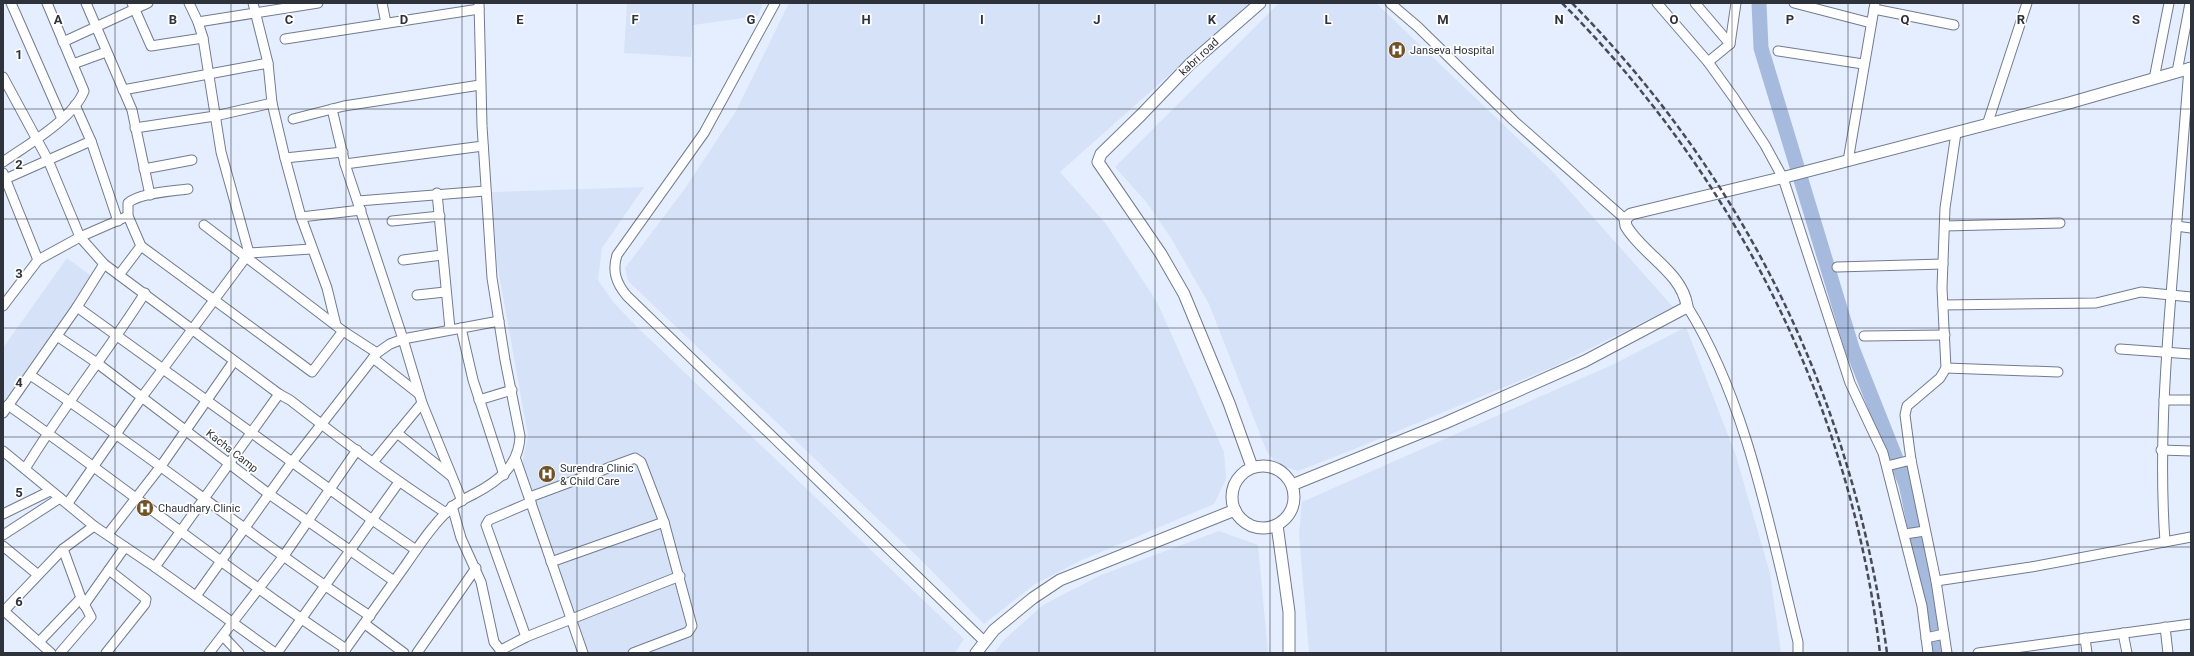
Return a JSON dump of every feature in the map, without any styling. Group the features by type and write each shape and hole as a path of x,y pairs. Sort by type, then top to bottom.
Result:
{"street":[{"path":"11,3 62,119"},
{"path":"3,162 36,140 62,119 75,105 84,91 47,3"},
{"path":"86,3 132,110 150,195"},
{"path":"63,42 133,6 148,3"},
{"path":"189,3 198,22 203,38 221,152 247,255"},
{"path":"253,3 257,12 268,64 272,103 285,158 311,249 327,288 340,328"},
{"path":"198,22 318,3"},
{"path":"382,3 386,24"},
{"path":"775,3 704,133 617,254 614,270 617,282 627,296 985,642"},
{"name":"kabri road","path":"1252,467 1229,403 1184,294 1162,254 1099,166 1098,162 1101,154 1141,116 1190,64 1260,3"},
{"path":"1390,3 1418,27 1514,121 1625,219 1628,231 1676,282 1718,365 1736,408 1752,460 1798,642 1798,653"},
{"path":"1657,3 1708,62 1786,177 1850,383 1883,453 1887,466 1922,606 1928,653"},
{"path":"1695,3 1730,44"},
{"path":"1708,62 1730,44 1736,3"},
{"path":"1794,3 1871,24"},
{"path":"1987,125 2027,3"},
{"path":"2154,79 2169,3"},
{"path":"2177,72 2190,3"},
{"path":"133,6 151,46 203,38"},
{"path":"104,264 77,307 6,409 47,432 94,465 221,562 345,651 416,550 449,510 462,501 487,488 504,475 516,460 520,446 520,436 492,278 485,191 480,86 479,6 386,24 285,39"},
{"path":"1848,161 1863,64 1875,6 1954,25"},
{"path":"1778,51 1863,64"},
{"path":"73,64 106,52"},
{"path":"123,90 268,64"},
{"path":"1625,219 1635,212 1786,177 1987,125 2190,68 2187,155 2176,226 2166,352 2161,450 2161,491 2165,542"},
{"path":"3,77 48,160 80,237 104,264 279,394 290,400 374,462 399,482 449,510 476,568 483,590 493,637 500,652 526,637 680,576"},
{"path":"293,119 332,109 480,86"},
{"path":"135,128 215,116 272,103"},
{"path":"75,105 91,141 118,222"},
{"path":"332,109 346,164 403,339 420,399 462,501"},
{"path":"1947,653 1936,581 1911,460 1905,410 1911,402 1940,378 1946,368 1943,306 1945,208 1956,133"},
{"path":"38,260 4,177 91,141"},
{"path":"346,164 483,146"},
{"path":"285,158 343,152"},
{"path":"144,169 192,160"},
{"path":"188,189 150,195 131,200 127,206 128,216 141,246 312,372 340,328"},
{"path":"301,217 360,205 437,193 485,191"},
{"path":"437,193 445,292 450,329"},
{"path":"3,306 38,260 80,237 118,222 128,216"},
{"path":"392,221 440,216"},
{"path":"1945,226 2060,222"},
{"path":"204,225 247,255 375,355 420,399"},
{"path":"2176,226 2191,228"},
{"path":"119,275 141,246"},
{"path":"3,535 64,501 116,436 142,398 247,255 311,249"},
{"path":"403,260 442,255"},
{"path":"1837,267 1943,264"},
{"path":"417,295 445,292"},
{"path":"1943,306 2096,303 2141,292 2191,297"},
{"path":"25,469 47,432 117,336 145,293"},
{"path":"1292,485 1444,423 1585,361 1687,306"},
{"path":"77,307 416,550"},
{"path":"196,596 292,462 375,355 390,344 403,339 499,321"},
{"path":"461,328 479,400 504,475"},
{"path":"1864,336 1945,335"},
{"name":"Kacha Camp","path":"57,336 97,363 142,398 186,429 269,494 394,580"},
{"path":"2120,348 2191,354"},
{"path":"108,534 161,466 234,360"},
{"path":"1946,368 2058,372"},
{"path":"30,375 70,401 116,436 161,466 325,587 370,616"},
{"path":"479,400 512,390"},
{"path":"155,567 279,394"},
{"path":"374,462 397,433 420,399"},
{"path":"2164,400 2191,400"},
{"path":"397,433 452,476"},
{"path":"209,653 283,557 357,450"},
{"path":"2161,450 2191,451"},
{"path":"3,451 94,526 126,546 276,653 325,587 349,550 399,482"},
{"path":"526,637 486,526 489,520 530,499 636,458 641,462 664,522 692,619 691,630 633,653"},
{"path":"516,460 583,653"},
{"path":"1887,466 1911,460"},
{"path":"1263,465 1274,467 1284,473 1292,485 1295,495 1293,508 1288,517 1277,525 1264,528 1253,526 1242,520 1235,510 1232,499 1234,486 1240,476 1252,467 1263,465"},
{"path":"3,514 50,491"},
{"path":"976,653 994,630 1033,598 1060,580 1235,510"},
{"path":"551,562 664,522"},
{"path":"1277,525 1289,612 1289,653"},
{"path":"51,653 3,611 37,574 63,549 94,526"},
{"path":"1905,534 1925,531"},
{"path":"1936,581 2030,567 2191,538"},
{"path":"3,546 37,574"},
{"path":"39,642 83,602 126,546"},
{"path":"60,653 90,620 91,616 83,602 63,549"},
{"path":"417,653 476,568"},
{"path":"106,653 145,604 146,599 109,570"},
{"path":"365,624 404,653"},
{"path":"1978,653 2191,624"},
{"path":"2164,627 2168,653"},
{"path":"2123,633 2127,653"},
{"path":"1926,638 1944,634"},
{"path":"223,636 238,653"},
{"path":"2085,638 2087,653"}],"shaded area":[{"path":"627,3 763,3 758,16 693,25 691,57 624,53"},
{"path":"789,3 1250,3 1060,172 1106,224 1157,302 1224,452 1226,479 1214,504 1082,560 1035,584 984,624 920,559 628,281 625,268 684,190 736,111"},
{"path":"1279,3 1376,3 1552,171 1673,307 1555,366 1352,450 1298,471 1278,465 1267,452 1209,304 1171,238 1147,203 1115,167"},
{"path":"644,187 602,248 598,280 614,303 636,326 964,639 955,653 586,653 522,464 528,436 497,263 492,192"},
{"path":"67,258 94,278 3,407 3,348"},
{"path":"1686,327 1735,453 1770,573 1781,653 1309,653 1299,534 1302,502 1614,364"},
{"path":"1219,531 1258,545 1268,653 994,653 1004,640 1043,605 1101,575"}],"waterway":[{"path":"1759,3 1761,48 1852,348 1906,484 1930,599 1937,653"}],"railway":[{"path":"1562,3 1625,71 1681,144 1732,221 1776,301 1813,385 1843,472 1865,561 1880,653"},
{"path":"1572,3 1635,72 1691,145 1741,222 1784,302 1820,385 1849,472 1871,561 1887,653"}],"place":[{"name":"Janseva Hospital","path":"1397,50"},
{"name":"Surendra Clinic & Child Care","path":"547,474"},
{"name":"Chaudhary Clinic","path":"145,508"}]}
